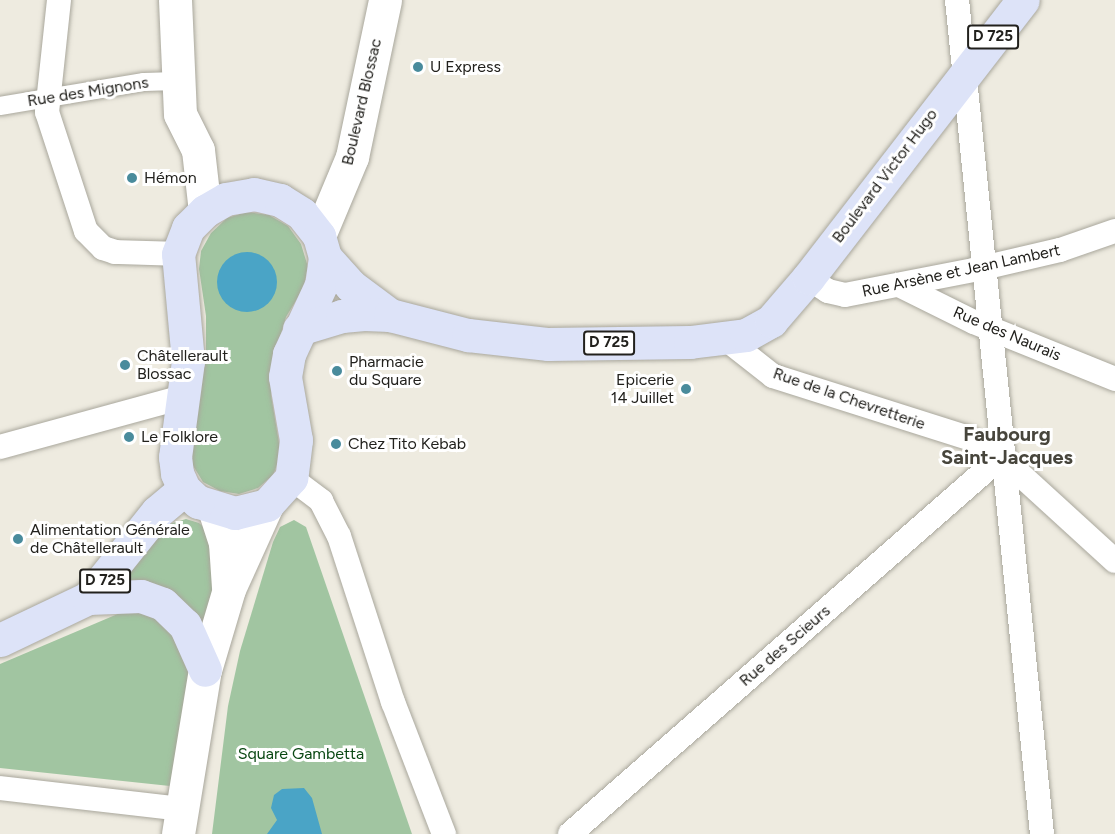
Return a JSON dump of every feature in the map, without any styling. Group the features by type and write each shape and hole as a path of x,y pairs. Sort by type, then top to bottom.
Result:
{"main road":[{"path":"175,0 176,81 180,114 198,150 205,210"},
{"name":"Boulevard Blossac","path":"322,246 352,157 385,0"},
{"name":"D 725","path":"963,74 1023,0"},
{"name":"Boulevard Victor Hugo","path":"808,278 963,74"},
{"path":"180,822 205,670 229,589 267,505 291,478 296,440 285,377 299,329 321,285 322,246 302,214 280,200 254,194 226,199 205,210 188,228 178,254 187,325 186,396 175,457 184,489 214,509 235,513 267,505"},
{"name":"D 725","path":"322,246 351,286 390,315"},
{"name":"D 725","path":"299,329 342,316 390,315 468,335 548,344 726,339 746,335 771,321 808,278"},
{"name":"D 725","path":"88,598 157,512 184,489"},
{"path":"214,509 225,543 229,589"},
{"name":"D 725","path":"0,640 88,598 141,596 163,604 186,625 205,670"}],"street":[{"path":"59,0 46,99 86,231 103,249 178,254"},
{"path":"957,0 1001,457 1041,834"},
{"name":"Rue des Mignons","path":"0,106 144,82 176,81"},
{"name":"Rue Arsène et Jean Lambert","path":"808,278 828,291 845,295 901,286 1060,250 1115,231"},
{"name":"Rue des Naurais","path":"901,286 990,329 1115,379"},
{"name":"Rue de la Chevretterie","path":"726,339 773,376 969,438 1001,457 1115,561"},
{"path":"0,447 186,396"},
{"name":"Rue des Scieurs","path":"570,834 1001,457"},
{"path":"291,478 321,501 339,536 393,702 444,834"},
{"path":"0,788 180,822"}],"green space":[{"path":"247,212 269,215 288,226 301,244 308,267 303,289 286,317 275,353 271,395 281,455 273,475 258,488 239,494 220,491 203,482 192,464 191,444 206,356 206,316 199,269 201,251 211,233 227,218"},
{"path":"186,519 199,523 213,535 219,547 206,642 116,589 163,526"},
{"name":"Square Gambetta","path":"294,520 306,527 412,834 212,834 228,706 240,651 273,542 280,527"},
{"path":"138,610 170,617 192,662 170,786 0,768 0,664 120,613"}],"water":[{"path":"247,252 264,257 272,265 277,282 272,299 264,307 247,312 230,307 222,299 217,282 222,265 230,257"},
{"path":"304,788 312,798 322,834 267,834 277,820 271,808 274,795 282,789"}],"place":[{"name":"U Express","path":"418,67"},
{"name":"Hémon","path":"132,178"},
{"name":"Châtellerault Blossac","path":"125,365"},
{"name":"Pharmacie du Square","path":"337,371"},
{"name":"Epicerie 14 Juillet","path":"686,389"},
{"name":"Le Folklore","path":"129,437"},
{"name":"Chez Tito Kebab","path":"336,444"},
{"name":"Alimentation Générale de Châtellerault","path":"18,539"}],"district":[{"name":"Faubourg Saint-Jacques","path":"1007,446"}]}
